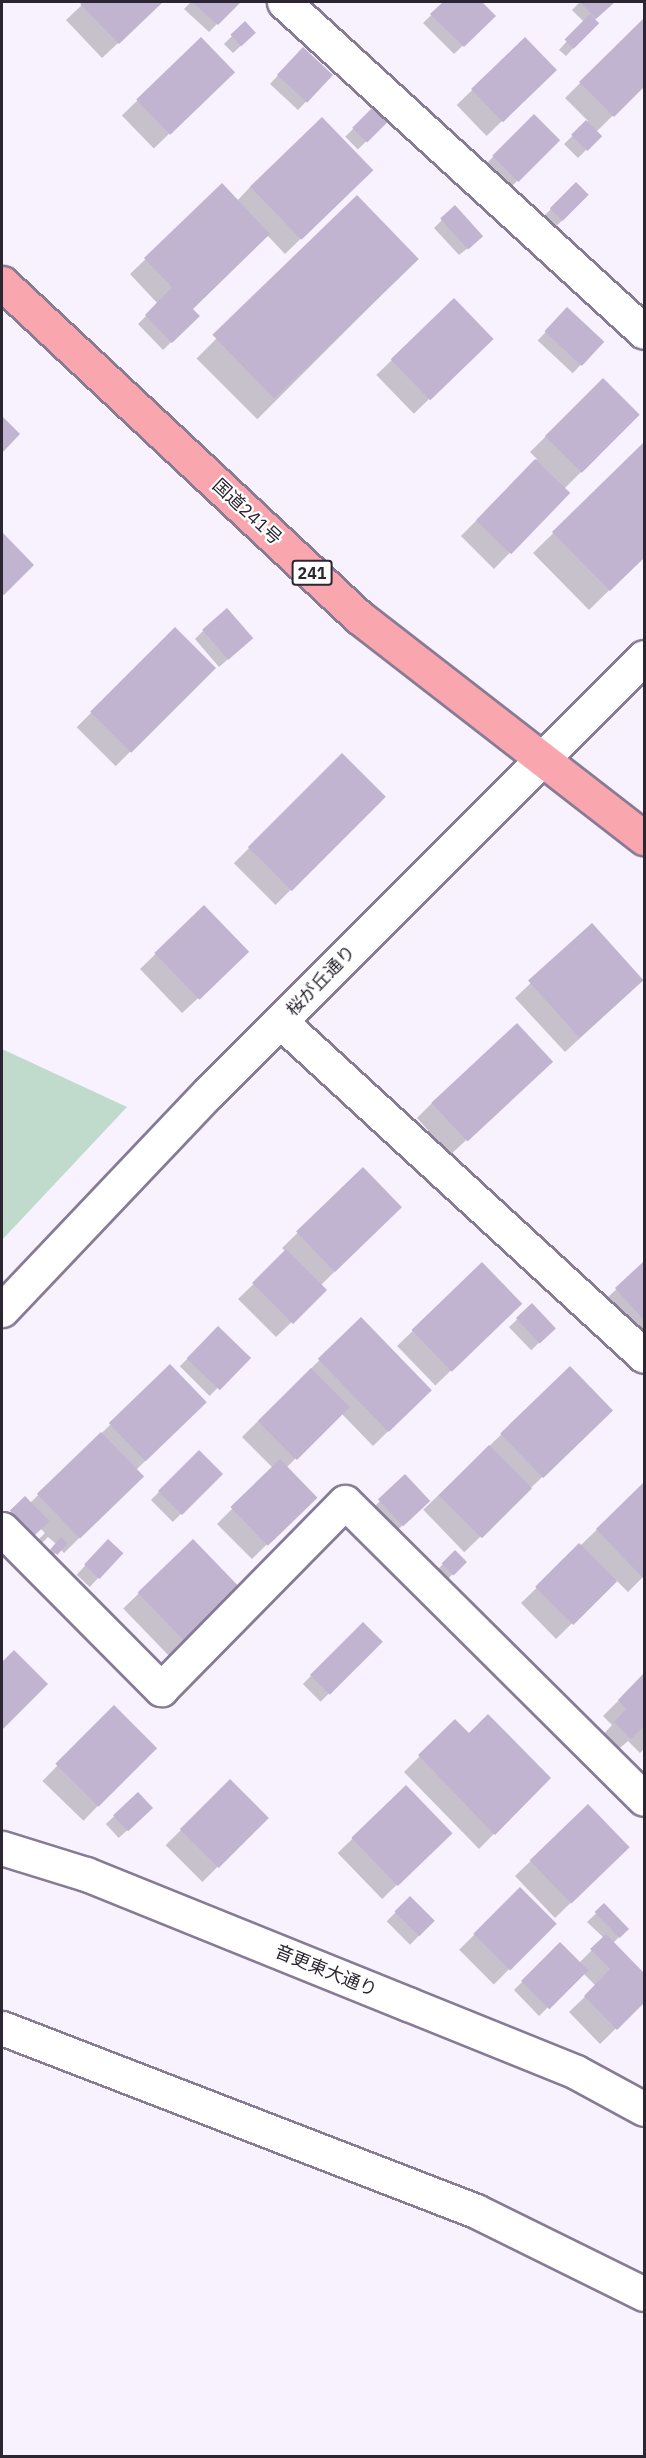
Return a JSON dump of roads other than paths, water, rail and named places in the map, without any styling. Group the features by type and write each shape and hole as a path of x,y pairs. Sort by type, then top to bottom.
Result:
{"highway":[{"name":"国道241号","path":"2,283 359,617 541,762 645,838"}],"street":[{"path":"284,2 645,332"},
{"name":"桜が丘通り","path":"2,1310 455,844 541,762 645,657"},
{"path":"281,1022 645,1356"},
{"path":"2,1529 161,1689 345,1502 645,1799"},
{"name":"音更東大通り","path":"2,1848 86,1874 576,2072 645,2109"},
{"path":"2,2028 476,2211 645,2294"}]}
